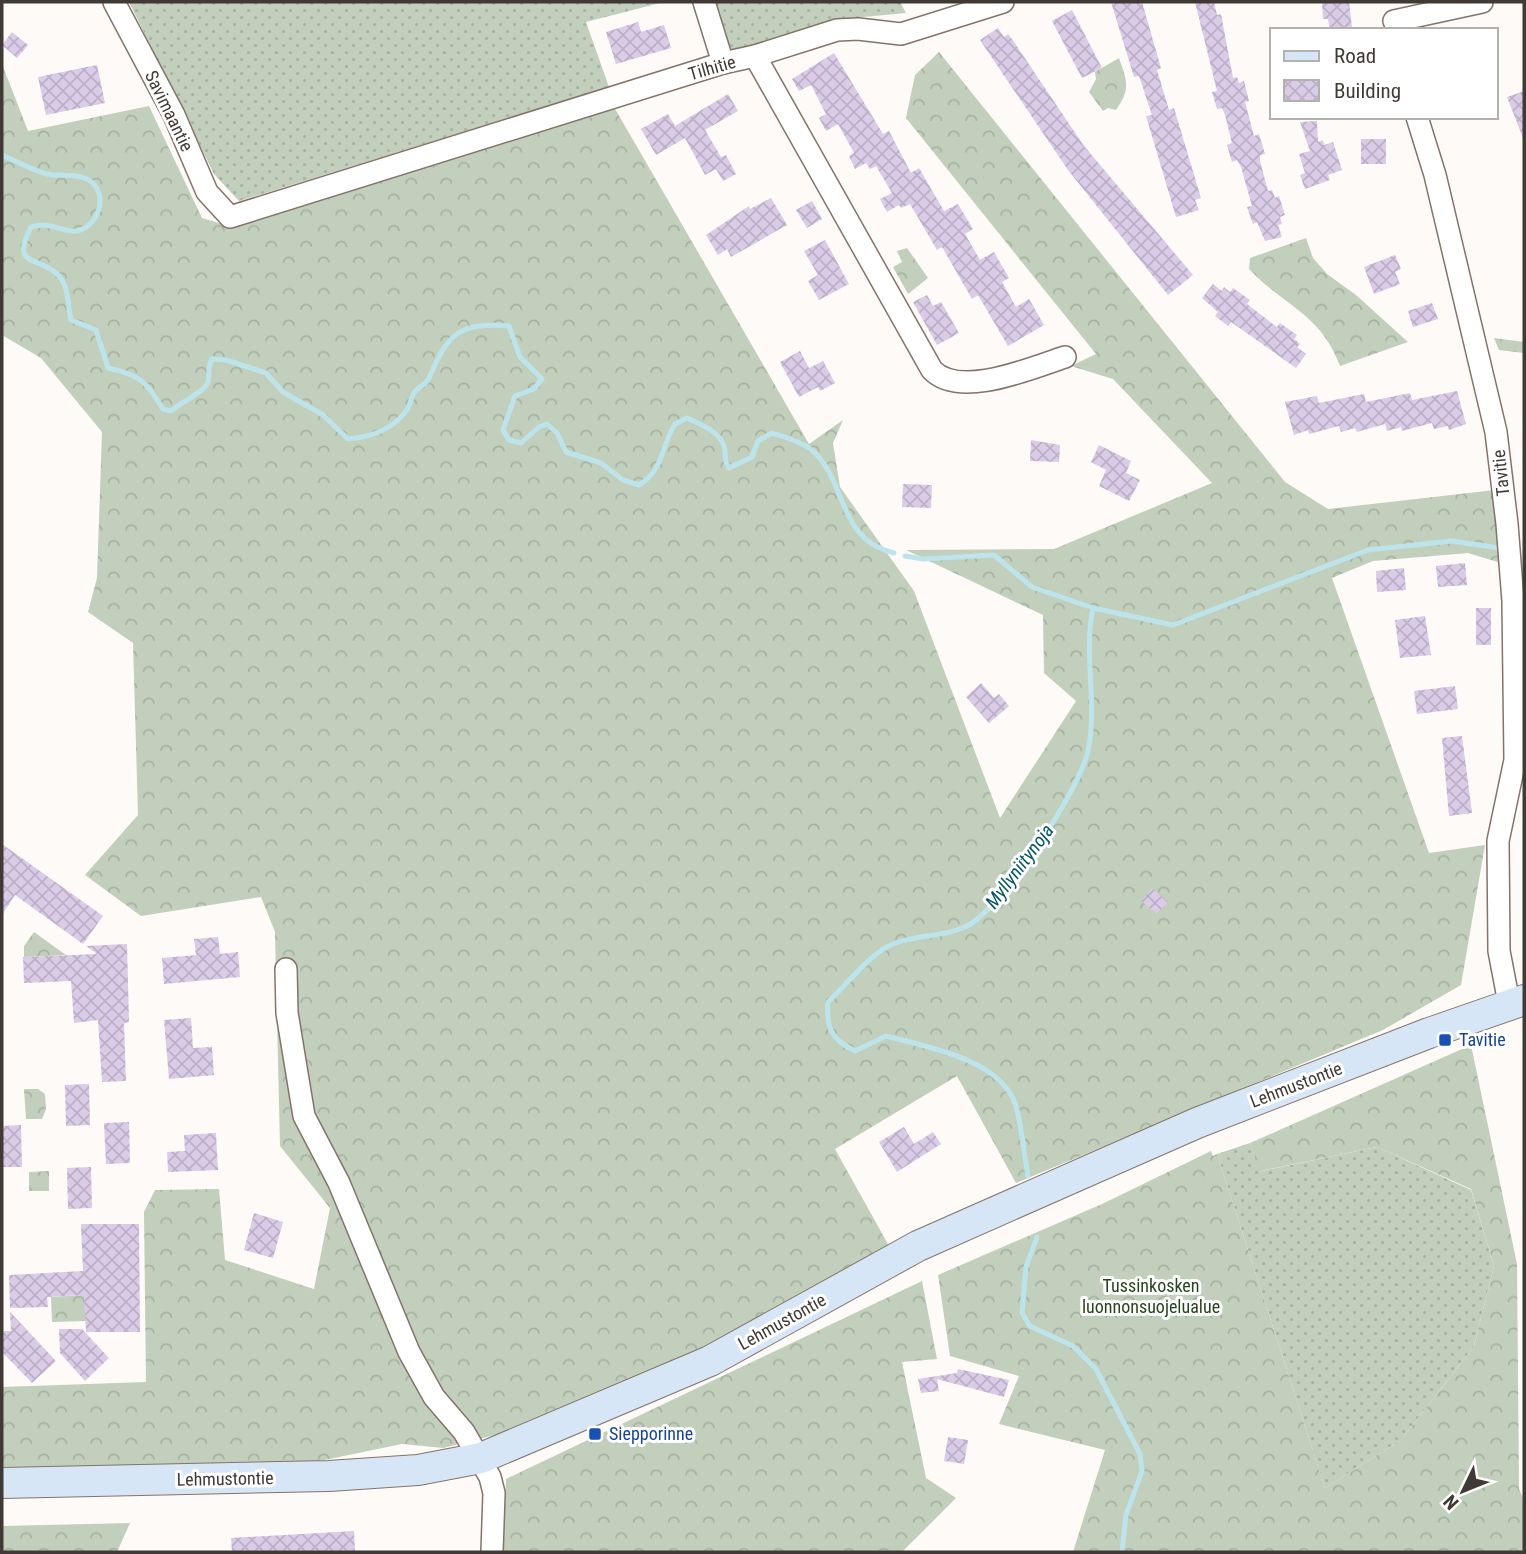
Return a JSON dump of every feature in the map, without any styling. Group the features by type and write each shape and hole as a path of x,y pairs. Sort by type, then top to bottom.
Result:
{"main road":[{"name":"Lehmustontie","path":"2,1483 329,1476 418,1470 481,1458 710,1361 931,1240 1197,1123 1517,1002"}],"street":[{"name":"Savimaantie","path":"114,2 174,115 207,192 230,217"},
{"path":"704,2 723,63"},
{"path":"755,56 837,30 858,29 901,34 1003,2"},
{"path":"1393,17 1482,2"},
{"name":"Tilhitie","path":"230,217 723,63 755,56 932,370 942,380 955,383 995,378 1065,357"},
{"name":"Tavitie","path":"1418,119 1435,175 1496,432 1507,524 1513,601 1515,760 1499,841 1499,951 1517,1002"},
{"path":"286,969 287,1013 304,1116 339,1183 409,1352 434,1397 464,1432 481,1458 494,1493 492,1552"}],"green space":[{"path":"129,2 664,2 586,22 609,87 239,201 214,174"},
{"path":"714,2 900,2 906,13 831,20 726,53"},
{"path":"939,52 1285,482 1328,509 1495,490 1501,563 1468,553 1373,561 1332,578 1429,853 1485,845 1461,985 1383,1030 1016,1183 957,1076 835,1149 889,1246 700,1349 510,1439 495,1435 443,1448 402,1444 305,1464 2,1468 2,1387 146,1382 144,1212 155,1190 219,1189 225,1260 314,1289 330,1208 280,1146 275,932 261,897 141,916 85,875 138,815 133,643 88,612 97,578 102,432 41,358 2,335 2,64 28,131 149,106 202,218 232,227 614,107 809,444 843,420 833,443 840,487 914,591 1000,818 1076,701 1044,673 1043,615 906,550 1054,549 1212,483 1113,379 1071,366 1096,354 906,118 915,75"},
{"path":"1119,58 1126,79 1126,90 1116,110 1108,108 1103,111 1089,92 1096,79 1095,72"},
{"path":"1306,238 1313,258 1327,274 1356,295 1408,342 1340,366 1332,348 1312,322 1249,269 1250,258"},
{"path":"907,248 928,278 908,294 893,267 902,262 897,251"},
{"path":"1494,338 1524,342 1524,353 1499,350"},
{"path":"34,932 66,955 24,957 24,946"},
{"name":"Tussinkosken luonnonsuojelualue","path":"1471,1045 1517,1264 1519,1489 1524,1500 1524,1552 1073,1552 1105,1450 999,1424 1019,1376 950,1356 938,1275 1102,1204 1211,1151 1213,1156 1217,1154 1325,1488 1401,1440 1474,1346 1494,1266 1471,1189 1377,1147 1260,1171 1250,1143"},
{"path":"24,1089 38,1089 45,1094 46,1109 42,1119 26,1119"},
{"path":"1250,1143 1261,1171 1377,1147 1471,1190 1494,1266 1474,1346 1401,1440 1325,1488 1217,1154"},
{"path":"49,1171 49,1191 29,1191 29,1172"},
{"path":"922,1281 937,1359 902,1362 926,1478 956,1498 902,1552 503,1552 506,1479"},
{"path":"85,1295 86,1321 52,1322 51,1297"},
{"path":"130,1523 117,1552 2,1552 2,1526"}],"building":[{"path":"1111,2 1142,2 1161,68 1157,70 1169,110 1174,108 1201,198 1195,200 1199,210 1176,217 1146,116 1152,115 1139,76 1134,77"},
{"path":"1195,2 1214,2 1217,15 1221,14 1233,78 1237,77 1239,83 1244,81 1249,101 1245,102 1254,136 1259,134 1265,154 1260,155 1260,161 1268,191 1272,190 1275,198 1279,196 1285,215 1280,217 1282,224 1278,225 1282,237 1265,241 1257,222 1253,224 1247,207 1252,206 1241,167 1237,160 1232,162 1227,145 1232,143 1225,115 1222,108 1217,109 1212,92 1217,91"},
{"path":"1322,2 1349,2 1352,27 1330,28 1328,19 1323,19"},
{"path":"1072,10 1102,68 1082,78 1052,21"},
{"path":"638,22 641,32 664,25 671,48 616,64 606,32"},
{"path":"998,28 1004,37 1008,34 1012,39 1084,146 1193,275 1168,295 1068,170 980,40"},
{"path":"12,32 28,45 17,58 2,45"},
{"path":"834,53 883,134 889,131 911,173 919,168 944,211 958,204 973,229 965,234 980,260 994,252 1009,278 1002,282 1016,307 1029,299 1044,325 1008,346 978,295 972,299 942,247 937,250 910,204 901,208 899,205 887,212 880,199 892,193 876,166 870,169 866,163 855,169 849,156 854,153 838,124 826,131 819,118 826,114 811,85 799,91 792,79"},
{"path":"97,65 105,103 46,115 38,77"},
{"path":"1524,91 1524,138 1523,138 1507,97"},
{"path":"728,94 738,111 705,130 721,157 726,155 736,174 723,181 716,169 705,175 685,138 656,155 641,129 668,114 675,126"},
{"path":"1317,121 1318,142 1323,140 1324,145 1333,142 1342,170 1328,175 1330,180 1305,189 1300,175 1305,173 1299,154 1310,151 1300,122"},
{"path":"1361,139 1386,139 1386,164 1361,164"},
{"path":"771,198 787,225 731,257 727,249 718,255 706,235 749,206 750,209"},
{"path":"812,201 822,219 807,228 796,210"},
{"path":"825,240 849,284 819,300 808,281 818,275 804,251"},
{"path":"1395,255 1401,269 1395,272 1400,284 1374,294 1364,267"},
{"path":"1213,284 1222,291 1224,287 1230,292 1233,288 1250,300 1247,304 1277,327 1280,323 1297,335 1294,339 1300,344 1297,347 1306,354 1296,368 1231,322 1228,326 1215,316 1218,312 1202,298"},
{"path":"927,295 933,306 941,302 959,333 937,345 913,302"},
{"path":"1432,303 1438,319 1413,327 1408,311"},
{"path":"800,351 809,368 823,361 835,383 820,391 818,387 799,397 780,362"},
{"path":"1457,391 1466,424 1449,430 1448,426 1434,429 1432,423 1402,431 1401,427 1387,431 1385,424 1357,432 1355,428 1341,432 1339,426 1309,434 1308,430 1294,435 1285,402 1317,396 1319,403 1364,394 1366,402 1410,393 1412,400"},
{"path":"1031,440 1060,445 1059,462 1030,461"},
{"path":"1099,445 1131,461 1126,473 1140,480 1129,501 1099,486 1106,470 1091,462"},
{"path":"903,484 932,485 931,508 902,507"},
{"path":"1465,563 1467,585 1438,587 1436,566"},
{"path":"1404,568 1406,590 1377,592 1376,571"},
{"path":"1476,608 1491,608 1491,645 1476,645"},
{"path":"1425,616 1431,655 1400,658 1395,620"},
{"path":"981,683 994,698 999,694 1009,706 989,723 966,697"},
{"path":"1455,686 1458,709 1417,714 1414,691"},
{"path":"1462,736 1472,813 1449,816 1442,738"},
{"path":"2,844 103,916 83,944 15,895 2,915"},
{"path":"1152,888 1168,902 1157,914 1141,901"},
{"path":"218,937 220,954 238,952 240,977 164,984 162,958 196,955 194,939"},
{"path":"127,944 129,1022 124,1023 126,1081 102,1082 98,1020 74,1023 71,981 24,983 23,957 97,954 86,946"},
{"path":"191,1018 193,1048 212,1047 214,1075 169,1079 164,1020"},
{"path":"89,1084 90,1125 66,1126 65,1085"},
{"path":"129,1122 130,1163 106,1164 104,1123"},
{"path":"21,1125 22,1167 2,1167 2,1126"},
{"path":"904,1127 914,1144 933,1132 941,1144 897,1172 879,1142"},
{"path":"216,1133 218,1170 168,1172 167,1152 185,1151 184,1135"},
{"path":"91,1167 92,1208 68,1209 67,1168"},
{"path":"254,1213 283,1222 273,1258 244,1250"},
{"path":"81,1224 139,1224 140,1332 86,1332 84,1295 47,1297 48,1307 10,1308 9,1275 83,1271"},
{"path":"10,1312 56,1361 32,1383 3,1353 2,1331 11,1331"},
{"path":"59,1329 82,1329 109,1358 85,1381 60,1353"},
{"path":"958,1369 1009,1380 1004,1397 937,1379 939,1391 921,1393 918,1379 957,1373"},
{"path":"948,1437 968,1440 964,1464 944,1461"},
{"path":"354,1531 355,1552 232,1552 231,1538"}],"waterway":[{"name":"Myllyniitynoja","path":"2,155 47,174 84,178 97,188 100,203 90,224 77,231 46,225 31,227 25,239 25,254 56,273 64,283 71,320 96,330 108,368 128,373 141,381 163,409 171,411 203,389 208,382 212,359 226,360 266,373 283,392 323,415 348,439 365,436 382,431 403,415 414,393 428,380 442,351 457,334 478,326 509,326 520,357 542,379 534,389 515,396 503,430 509,440 521,443 539,427 547,424 557,433 566,452 601,463 623,480 639,485 658,465 675,424 687,418 718,436 724,446 729,468 752,457 758,441 772,433 801,443 816,454 834,481 846,511 863,537 894,553"},
{"path":"905,556 923,559 994,555 1032,587 1093,608 1173,625 1368,550 1452,541 1499,548"},
{"name":"Myllyniitynoja","path":"1028,1176 1016,1106 1008,1090 995,1077 961,1058 886,1036 855,1051 840,1042 832,1032 828,1019 828,1002 864,965 887,947 969,925 1001,895 1038,845 1071,792 1088,751 1092,715 1089,643 1093,608"},
{"name":"Myllyniitynoja","path":"1037,1237 1026,1267 1022,1313 1030,1326 1073,1346 1096,1369 1140,1454 1142,1471 1126,1515 1122,1552"}],"place":[{"name":"Tavitie","path":"1445,1040"},
{"name":"Siepporinne","path":"595,1434"}]}
